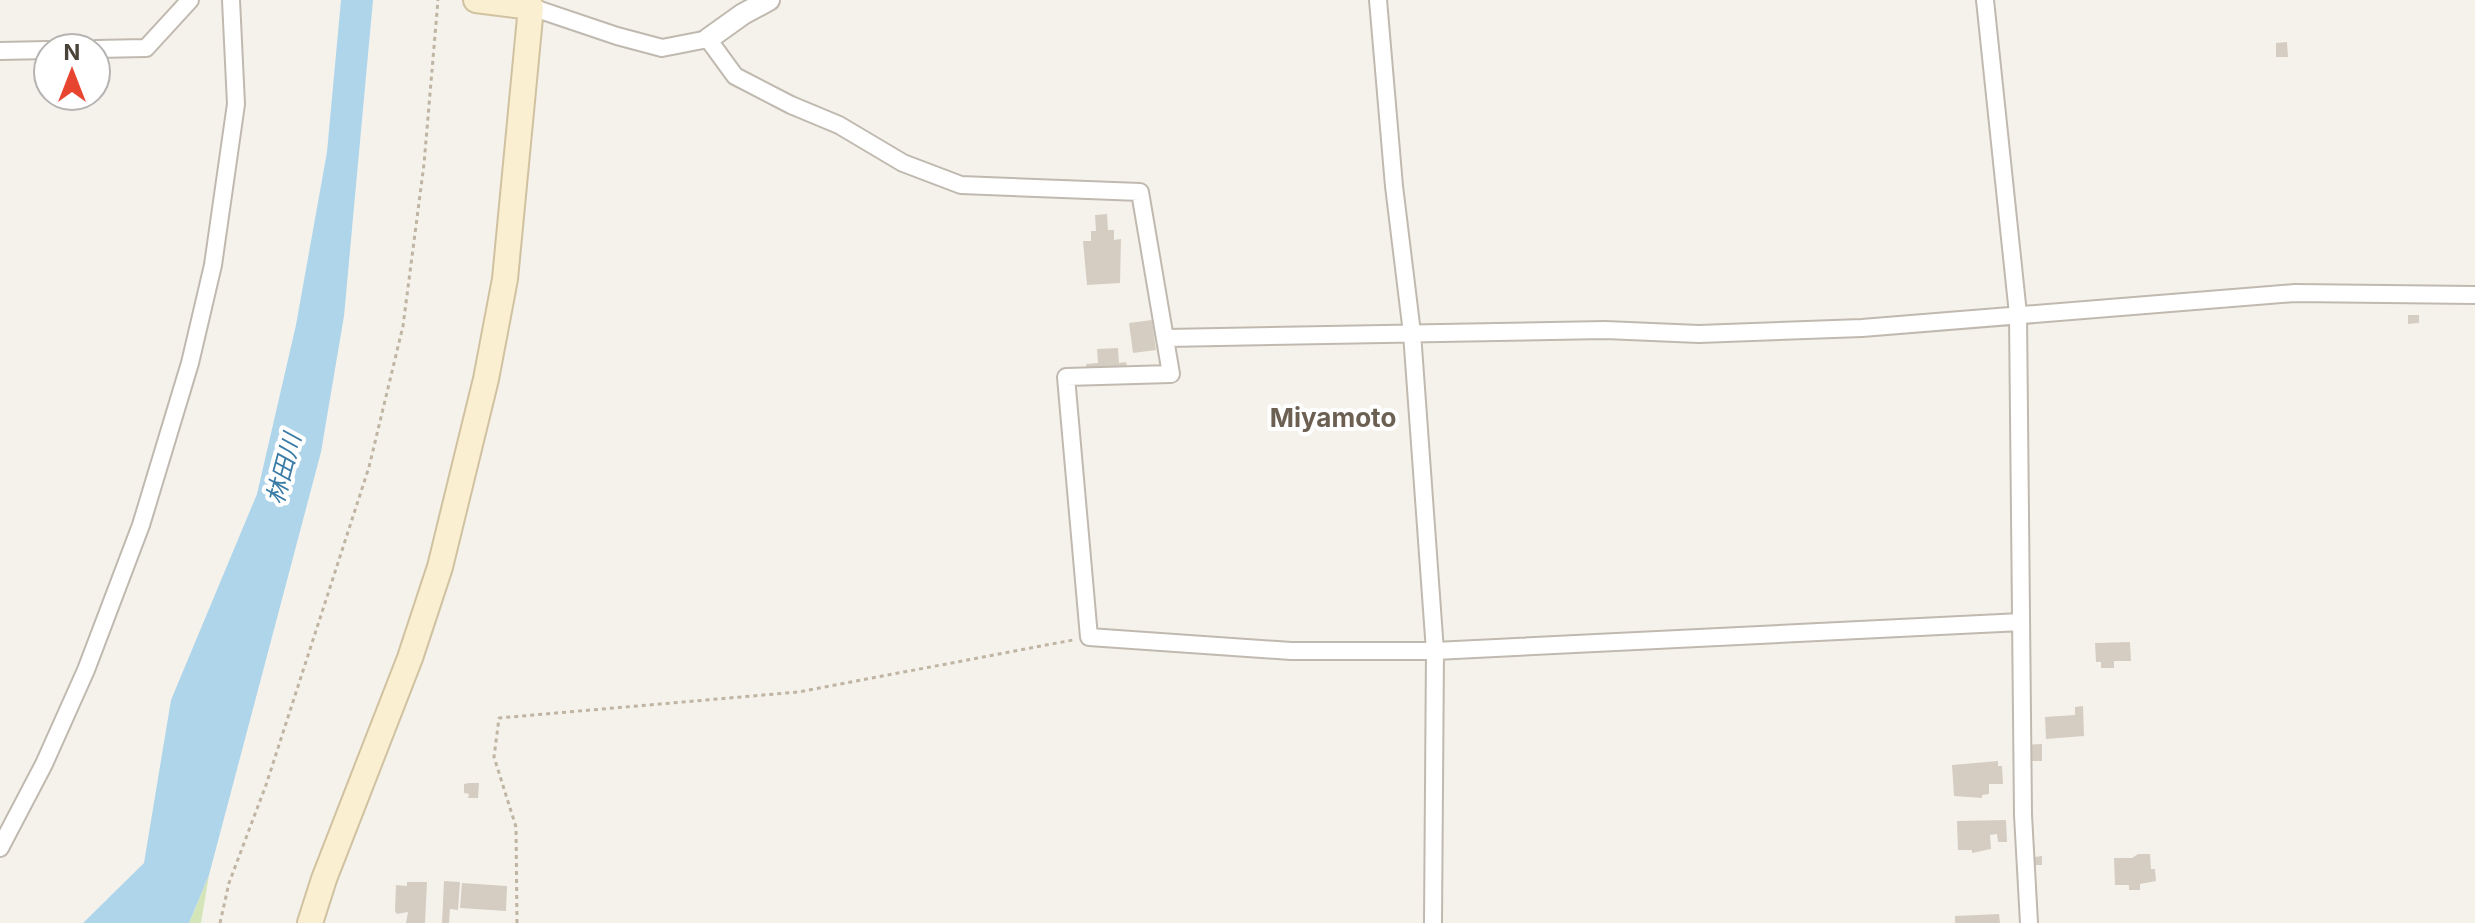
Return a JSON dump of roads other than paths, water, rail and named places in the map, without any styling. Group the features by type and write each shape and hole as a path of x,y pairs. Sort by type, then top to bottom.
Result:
{"main road":[{"path":"310,923 324,879 410,658 440,567 486,379 505,279 531,2 476,0"}],"street":[{"path":"112,49 146,48 190,0"},
{"path":"0,848 44,764 86,670 141,525 190,363 213,265 236,104 231,0"},
{"path":"531,2 617,36 662,48 708,39 769,0"},
{"path":"1378,0 1394,186 1412,333 1435,651 1433,923"},
{"path":"1985,0 2018,314 2023,815 2029,923"},
{"path":"708,39 735,76 839,125 903,163 961,185 1140,192 1171,374 1066,377 1089,637 1291,651 1435,651 2021,622"},
{"path":"0,51 32,50"},
{"path":"1167,338 1605,330 1699,334 1971,321 2018,314 2295,293 2475,295"}],"water":[{"name":"林田川","path":"341,0 373,0 344,316 321,452 209,875 189,923 83,923 144,863 171,700 257,494 296,325 327,152"}],"district":[{"name":"Miyamoto","path":"1333,418"}]}
